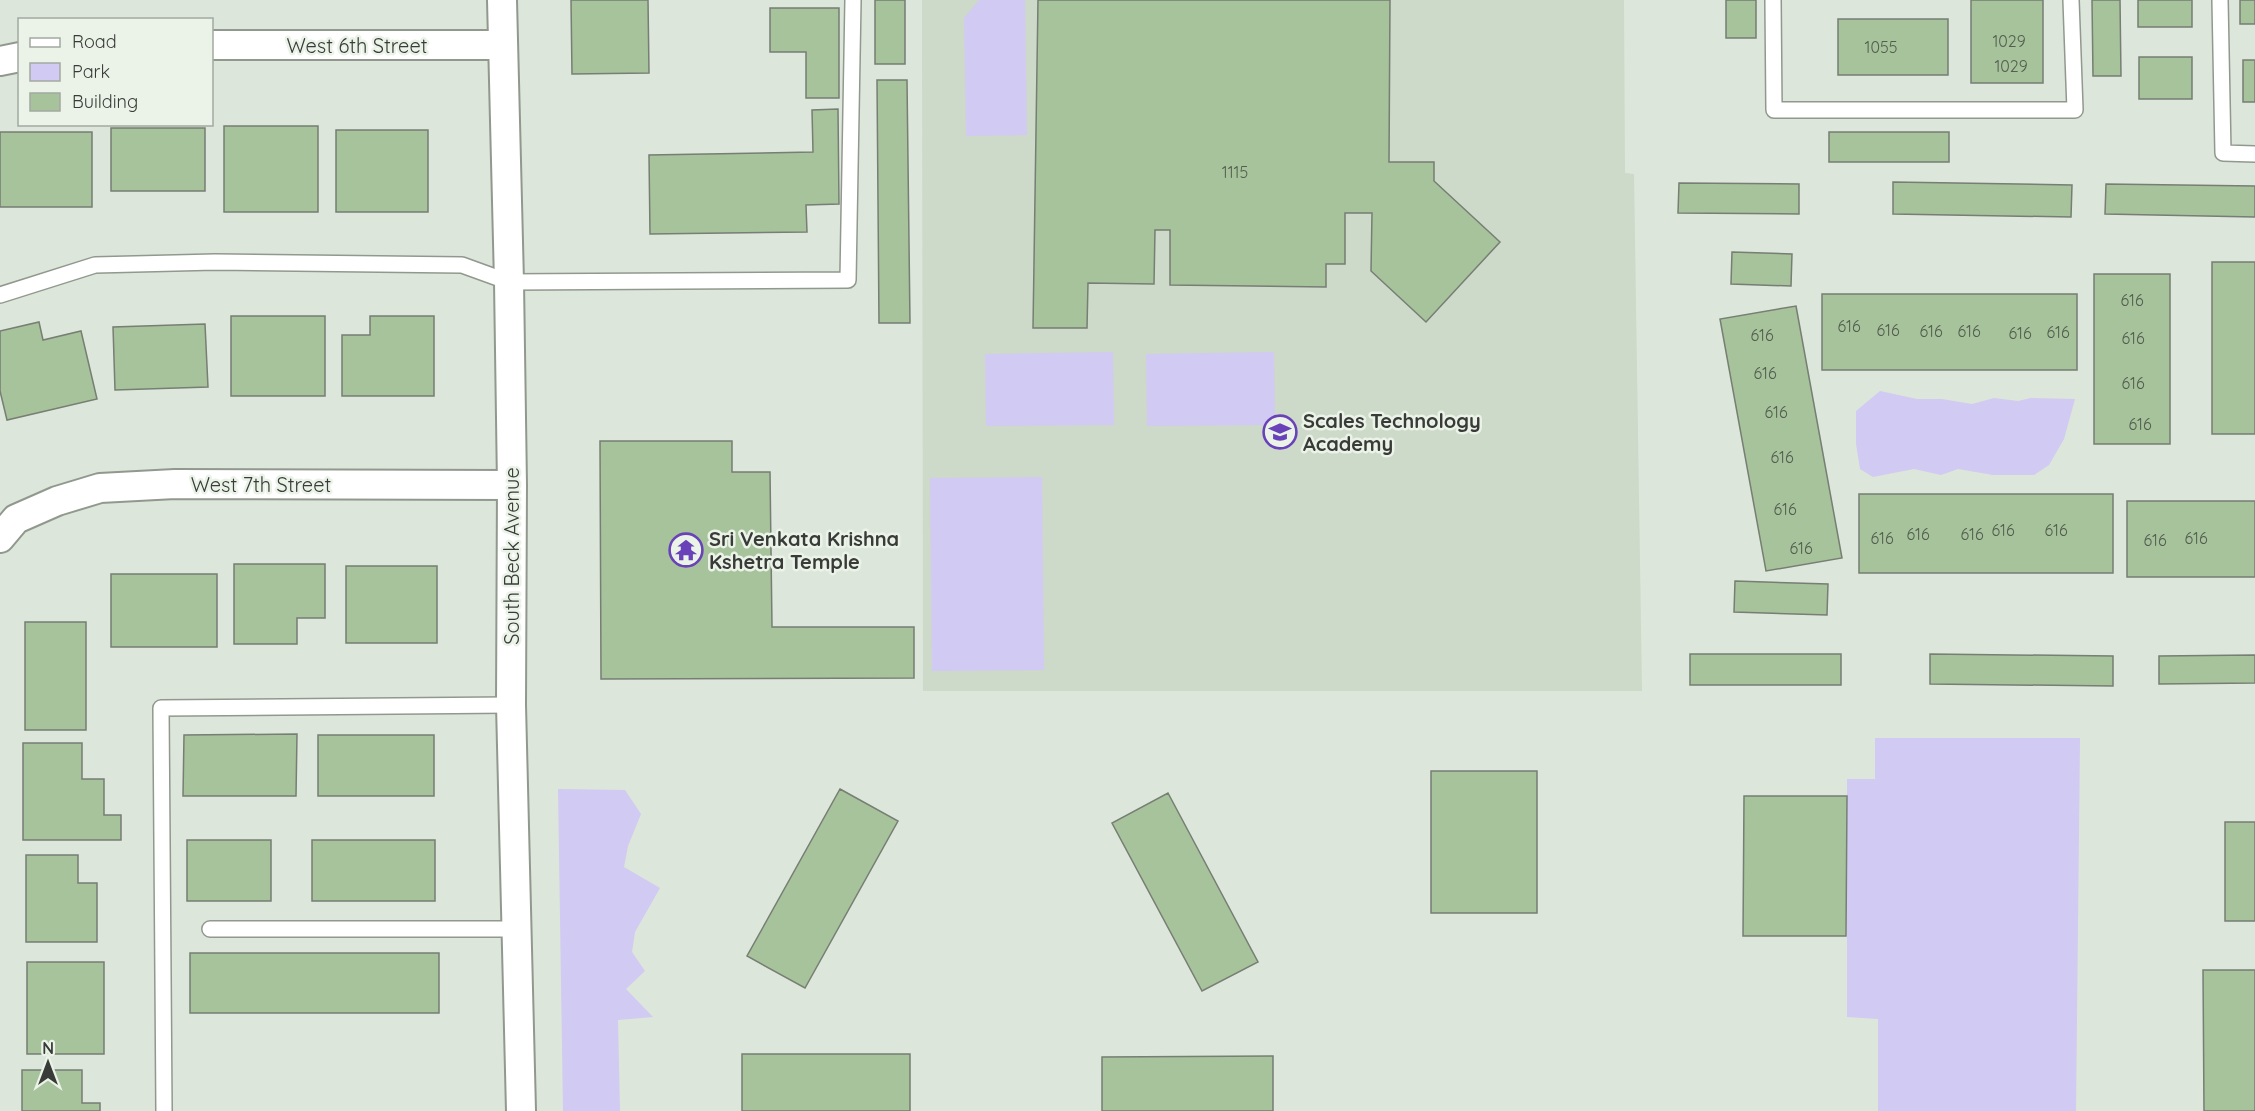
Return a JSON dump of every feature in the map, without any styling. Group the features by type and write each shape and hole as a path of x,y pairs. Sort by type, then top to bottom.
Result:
{"street":[{"name":"South Beck Avenue","path":"502,0 512,485 511,705 521,1111"},
{"name":"West 6th Street","path":"213,45 503,45"},
{"path":"0,61 18,57"},
{"name":"West 7th Street","path":"8,528 57,501 100,488 175,484 512,485"}],"lane":[{"path":"0,295 94,265 215,262 462,265 509,282 848,280 853,0"},
{"path":"1773,0 1774,110 2075,110 2071,0"},
{"path":"2220,0 2223,153 2255,154"},
{"path":"164,1111 161,708 511,705"},
{"path":"210,929 516,929"}],"shaded area":[{"name":"Scales Technology Academy","path":"922,0 1624,0 1625,173 1634,174 1642,691 923,691"}],"green space":[{"path":"979,0 1025,0 1027,135 966,136 964,18"},
{"path":"1113,352 1114,425 986,426 985,354"},
{"path":"1274,352 1275,425 1147,426 1146,354"},
{"path":"1880,391 1917,399 1942,399 1972,404 1994,398 2018,401 2031,398 2075,399 2064,439 2049,465 2034,475 1993,475 1958,469 1941,475 1914,469 1873,477 1860,469 1856,444 1856,411"},
{"path":"1042,477 1044,670 932,671 930,478"},
{"path":"1875,738 2080,738 2076,1111 1878,1111 1878,1019 1847,1017 1847,779 1875,779"},
{"path":"558,789 625,790 641,814 628,846 624,867 660,888 635,932 632,952 645,971 626,989 653,1017 618,1020 620,1111 563,1111"}],"building":[{"path":"571,0 648,0 649,73 572,74"},
{"path":"875,0 905,0 905,64 875,64"},
{"path":"1038,0 1390,0 1389,162 1434,162 1434,181 1500,242 1426,322 1371,271 1372,213 1345,213 1345,264 1326,264 1326,287 1170,285 1170,230 1155,230 1154,284 1088,283 1087,328 1033,328"},
{"path":"1726,0 1756,0 1756,38 1726,38"},
{"path":"1971,0 2043,0 2043,83 1971,83"},
{"path":"2092,0 2120,0 2121,76 2093,76"},
{"path":"2138,0 2192,0 2192,27 2138,27"},
{"path":"2240,0 2255,0 2255,24 2240,24"},
{"path":"770,8 839,8 839,98 806,98 806,52 770,52"},
{"path":"1838,19 1948,19 1948,75 1838,75"},
{"path":"2139,57 2192,57 2192,99 2139,99"},
{"path":"2243,60 2255,60 2255,102 2243,102"},
{"path":"877,80 907,80 910,323 879,323"},
{"path":"838,109 839,204 806,205 807,232 650,234 649,155 813,152 812,110"},
{"path":"224,126 318,126 318,212 224,212"},
{"path":"111,128 205,128 205,191 111,191"},
{"path":"336,130 428,130 428,212 336,212"},
{"path":"0,132 92,132 92,207 0,207"},
{"path":"1829,132 1949,132 1949,162 1829,162"},
{"path":"1893,182 2072,185 2071,217 1893,214"},
{"path":"1679,183 1799,184 1799,214 1678,213"},
{"path":"2106,184 2255,186 2255,217 2105,214"},
{"path":"1732,252 1792,254 1791,286 1731,284"},
{"path":"2212,262 2255,262 2255,434 2212,434"},
{"path":"2094,274 2170,274 2170,444 2094,444"},
{"path":"1822,294 2077,294 2077,370 1822,370"},
{"path":"1796,306 1842,558 1766,571 1720,319"},
{"path":"231,316 325,316 325,396 231,396"},
{"path":"370,316 434,316 434,396 342,396 342,335 370,335"},
{"path":"39,322 43,340 81,331 97,399 7,420 0,391 0,331"},
{"path":"205,324 208,387 115,390 113,327"},
{"name":"Sri Venkata Krishna Kshetra Temple","path":"600,441 732,441 732,472 770,472 772,627 914,627 914,678 601,679"},
{"path":"1859,494 2113,494 2113,573 1859,573"},
{"path":"2127,501 2255,501 2255,577 2127,577"},
{"path":"234,564 325,564 325,618 297,618 297,644 234,644"},
{"path":"346,566 437,566 437,643 346,643"},
{"path":"111,574 217,574 217,647 111,647"},
{"path":"1735,581 1828,584 1827,615 1734,612"},
{"path":"25,622 86,622 86,730 25,730"},
{"path":"1690,654 1841,654 1841,685 1690,685"},
{"path":"1930,654 2113,656 2113,686 1930,684"},
{"path":"2255,655 2255,683 2159,684 2159,656"},
{"path":"297,734 296,796 183,796 184,735"},
{"path":"318,735 434,735 434,796 318,796"},
{"path":"23,743 82,743 82,779 104,779 104,815 121,815 121,840 23,840"},
{"path":"1431,771 1537,771 1537,913 1431,913"},
{"path":"840,789 898,821 805,988 747,956"},
{"path":"1168,793 1258,962 1202,991 1112,823"},
{"path":"1744,796 1847,796 1846,936 1743,936"},
{"path":"2225,822 2255,822 2255,921 2225,921"},
{"path":"187,840 271,840 271,901 187,901"},
{"path":"312,840 435,840 435,901 312,901"},
{"path":"26,855 78,855 78,883 97,883 97,942 26,942"},
{"path":"190,953 439,953 439,1013 190,1013"},
{"path":"27,962 104,962 104,1054 27,1054"},
{"path":"2203,970 2255,970 2255,1111 2204,1111"},
{"path":"742,1054 910,1054 910,1111 742,1111"},
{"path":"1273,1056 1273,1111 1102,1111 1102,1057"},
{"path":"22,1070 82,1070 82,1103 100,1103 100,1111 22,1111"}],"place":[{"name":"Scales Technology Academy","path":"1280,432"},
{"name":"Sri Venkata Krishna Kshetra Temple","path":"686,550"}]}
